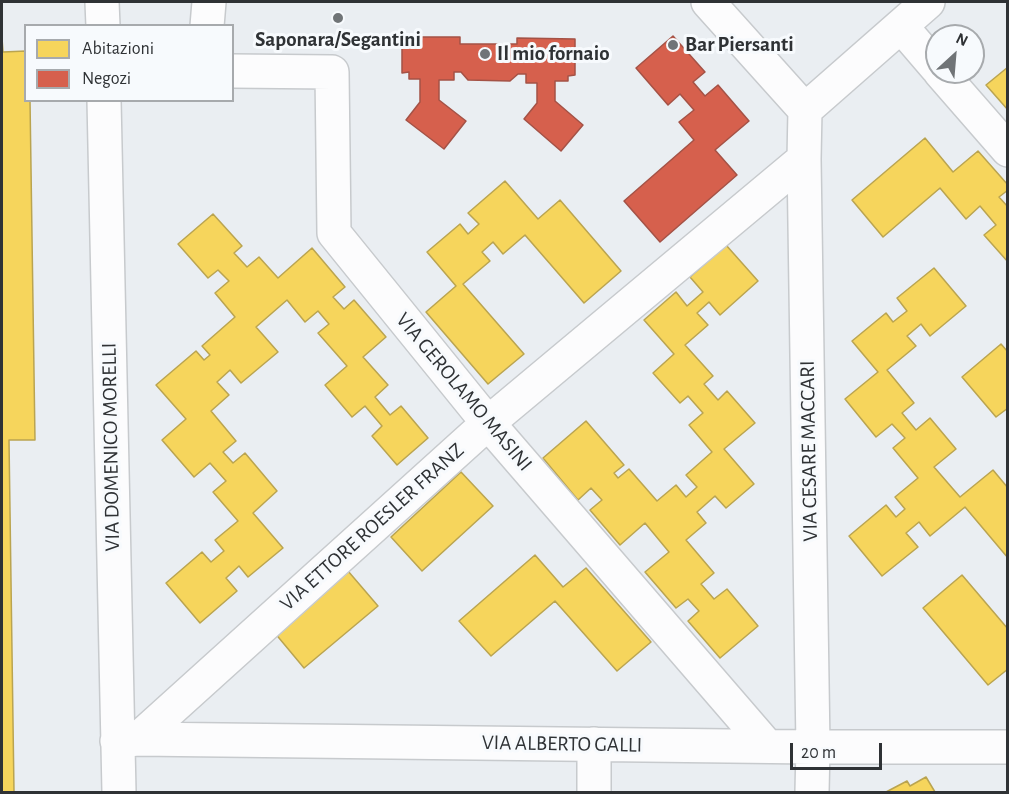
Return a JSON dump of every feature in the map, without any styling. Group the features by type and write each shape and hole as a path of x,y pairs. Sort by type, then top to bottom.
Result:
{"street":[{"path":"102,2 103,24"},
{"path":"207,24 209,2"},
{"path":"708,2 805,110 928,2"},
{"path":"901,26 925,54"},
{"name":"VIA GEROLAMO MASINI","path":"234,70 332,72 334,233 488,423 767,746"},
{"path":"950,84 1008,150"},
{"name":"VIA DOMENICO MORELLI","path":"104,102 128,740 119,792"},
{"name":"VIA CESARE MACCARI","path":"805,110 812,792"},
{"name":"VIA ETTORE ROESLER FRANZ","path":"128,740 488,423 804,159"},
{"name":"VIA ALBERTO GALLI","path":"128,740 1008,747"},
{"path":"594,744 594,792"}],"building: Abitazioni":[{"path":"2,38 3,52 24,51 24,102 30,102 35,440 9,440 14,792 2,792"},
{"path":"1008,67 1008,110 986,85"},
{"path":"925,138 953,172 978,151 1008,185 1008,190 999,197 1008,207 1008,262 984,235 996,225 980,206 966,219 940,188 883,237 852,200"},
{"path":"505,181 538,219 560,200 621,271 584,303 525,235 503,254 493,242 482,252 490,261 463,284 524,354 488,384 426,312 456,286 427,252 460,224 468,234 479,224 468,213"},
{"path":"213,214 242,246 234,253 247,267 259,257 278,278 312,248 345,287 333,297 344,309 354,300 386,337 363,357 388,385 375,397 390,415 401,406 428,438 397,465 372,436 382,426 365,406 352,417 325,385 347,366 318,333 329,324 318,311 305,322 287,300 256,327 278,352 241,383 230,370 217,382 229,395 211,411 236,441 223,452 233,463 245,453 277,491 253,513 283,548 248,577 239,566 226,578 237,591 200,623 166,583 202,552 211,562 224,551 215,540 238,521 213,492 226,481 210,463 194,477 162,440 186,419 156,385 196,351 204,360 210,355 202,346 235,317 215,293 229,281 218,270 208,278 178,244"},
{"path":"726,245 758,281 720,315 709,302 697,313 708,325 685,345 713,376 704,384 718,400 727,391 755,423 724,449 754,484 726,508 715,496 697,512 706,523 686,540 714,573 701,584 714,599 727,589 758,626 720,658 688,621 699,611 688,599 676,608 645,572 669,552 645,523 620,545 590,510 602,500 591,488 578,500 543,458 586,421 624,465 614,473 618,478 629,469 657,501 676,485 686,497 697,487 686,475 712,452 689,425 703,413 688,396 680,403 653,373 674,354 644,320 676,292 687,306 703,292 690,277"},
{"path":"934,268 966,306 930,336 921,324 907,336 916,346 887,370 914,403 902,413 916,430 930,418 956,449 934,467 960,497 993,470 1008,488 1008,558 965,507 930,536 919,522 906,533 918,547 882,576 849,536 886,505 896,517 905,509 895,497 918,478 893,448 905,438 892,424 876,437 845,399 878,372 852,341 886,313 893,322 907,311 897,298"},
{"path":"1001,344 1008,352 1008,408 996,417 962,377"},
{"path":"461,472 493,506 422,571 391,537"},
{"path":"535,555 563,587 586,568 651,642 617,671 555,601 491,656 459,621"},
{"path":"348,571 378,606 304,668 274,632"},
{"path":"962,575 1008,629 1008,669 988,685 923,608"},
{"path":"926,777 935,792 886,792 907,781 910,786"}],"building: Negozi":[{"path":"673,36 705,72 693,82 705,96 718,85 749,121 715,150 737,175 660,242 624,201 694,140 679,122 694,110 680,94 668,105 636,68"},
{"path":"402,37 460,37 460,44 517,44 517,38 575,39 575,75 568,76 568,81 555,81 555,101 583,125 561,151 524,119 537,103 537,83 526,83 526,74 518,74 510,81 468,80 461,72 454,72 454,80 439,80 439,100 466,121 444,149 406,120 420,102 420,79 409,79 409,72 402,73"}],"place":[{"name":"Saponara/Segantini","path":"338,18"},
{"name":"Bar Piersanti","path":"673,45"},
{"name":"Il mio fornaio","path":"485,54"}]}
